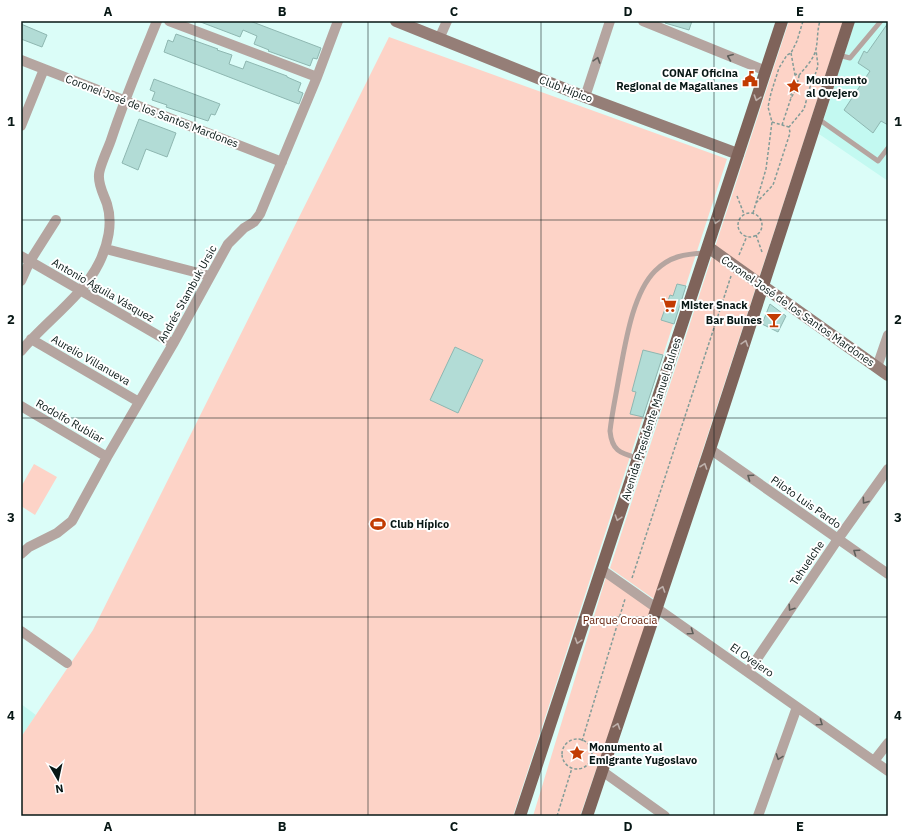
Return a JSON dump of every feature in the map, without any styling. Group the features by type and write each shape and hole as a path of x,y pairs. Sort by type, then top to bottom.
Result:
{"main road":[{"name":"Avenida Presidente Manuel Bulnes","path":"520,816 782,21"},
{"path":"587,816 710,449 849,21"}],"street":[{"path":"21,351 90,279 106,249 110,216 107,203 102,193 99,174 124,100 157,21"},
{"path":"169,21 317,78"},
{"name":"Andrés Stambuk Ursic","path":"21,554 29,547 57,533 72,520 173,344 228,244 244,228 254,222 260,214 317,78 338,21"},
{"name":"Club Hípico","path":"396,21 585,97 738,154"},
{"path":"439,39 447,21"},
{"path":"585,97 610,21"},
{"path":"643,21 766,71"},
{"name":"Coronel José de los Santos Mardones","path":"21,60 282,162"},
{"path":"21,126 44,69"},
{"path":"21,282 26,258 56,220"},
{"path":"106,249 210,276"},
{"name":"Coronel José de los Santos Mardones","path":"707,250 735,266 888,375"},
{"name":"Antonio Águila Vásquez","path":"26,258 79,291 173,344"},
{"path":"877,368 888,335"},
{"name":"Aurelio Villanueva","path":"31,339 139,402"},
{"name":"Rodolfo Rubliar","path":"21,406 107,457"},
{"name":"Piloto Luis Pardo","path":"710,449 888,574"},
{"name":"Tehuelche","path":"748,672 838,539 888,469"},
{"name":"El Ovejero","path":"602,569 888,770"},
{"path":"21,631 67,664"},
{"path":"758,816 797,707"},
{"path":"874,761 888,743"},
{"path":"602,771 665,816"}],"lane":[{"path":"838,55 850,58 881,21"},
{"path":"817,118 878,161 888,148"},
{"path":"638,458 621,454 612,443 610,431 626,338 636,301 639,293 649,278 669,260 686,254 707,250"}],"path":[{"path":"753,214 766,169 772,122 768,107 771,93 779,68 791,53 797,42 803,21"},
{"path":"756,204 773,185 790,133 789,127 804,109 818,66 816,50 820,21"},
{"path":"782,125 791,98 796,89 799,76 813,57 816,50"},
{"path":"791,53 795,74 791,89 791,98"},
{"path":"795,74 799,76"},
{"path":"772,122 789,127"},
{"path":"729,183 735,192 744,214"},
{"path":"744,214 753,214 758,217 761,228 756,234 747,236 742,233 738,227 739,220 744,214"},
{"path":"756,234 764,256 771,262"},
{"path":"582,741 629,588 735,266 747,236"},
{"path":"577,740 582,741 589,746 591,750 591,760 584,767 579,769 572,768 563,760 563,750 568,742 577,740"},
{"path":"557,816 572,768"}],"shaded area":[{"path":"855,21 888,21 888,181 819,134"},
{"path":"21,704 36,715 21,737"}],"green space":[{"path":"789,21 843,21 654,599 610,568"},
{"name":"Club Hípico","path":"389,37 727,159 513,816 21,816 21,737 93,630"},
{"path":"34,464 57,477 35,515 21,506 21,487"},
{"name":"Parque Croacia","path":"606,577 652,609 580,816 533,816"}],"building":[{"path":"198,21 250,21 321,48 317,59 313,58 310,66 268,51 269,50 254,44 257,36 243,30 240,37"},
{"path":"665,21 692,21 689,30 665,23"},
{"path":"888,23 888,125 881,121 873,133 844,110 870,71 858,63 864,51 867,53"},
{"path":"21,24 47,35 42,47 21,39"},
{"path":"176,34 232,55 229,64 243,69 246,61 287,76 301,83 298,91 303,93 299,104 164,52 168,40 173,42"},
{"path":"154,79 220,104 215,115 211,114 208,121 166,107 167,105 152,100 155,92 150,90"},
{"path":"139,119 176,133 167,157 146,149 138,170 122,163"},
{"path":"677,284 686,286 674,324 661,320 670,295 673,296"},
{"name":"Bar Bulnes","path":"770,304 786,316 778,332 762,324"},
{"path":"455,347 483,360 458,413 430,400"},
{"path":"643,350 663,355 643,417 630,414 636,392 632,391"}],"place":[{"name":"CONAF Oficina Regional de Magallanes","path":"750,79"},
{"name":"Monumento al Ovejero","path":"794,86"},
{"name":"Mister Snack","path":"669,305"},
{"name":"Bar Bulnes","path":"774,320"},
{"name":"Club Hípico","path":"378,524"},
{"name":"Monumento al Emigrante Yugoslavo","path":"577,753"}]}
